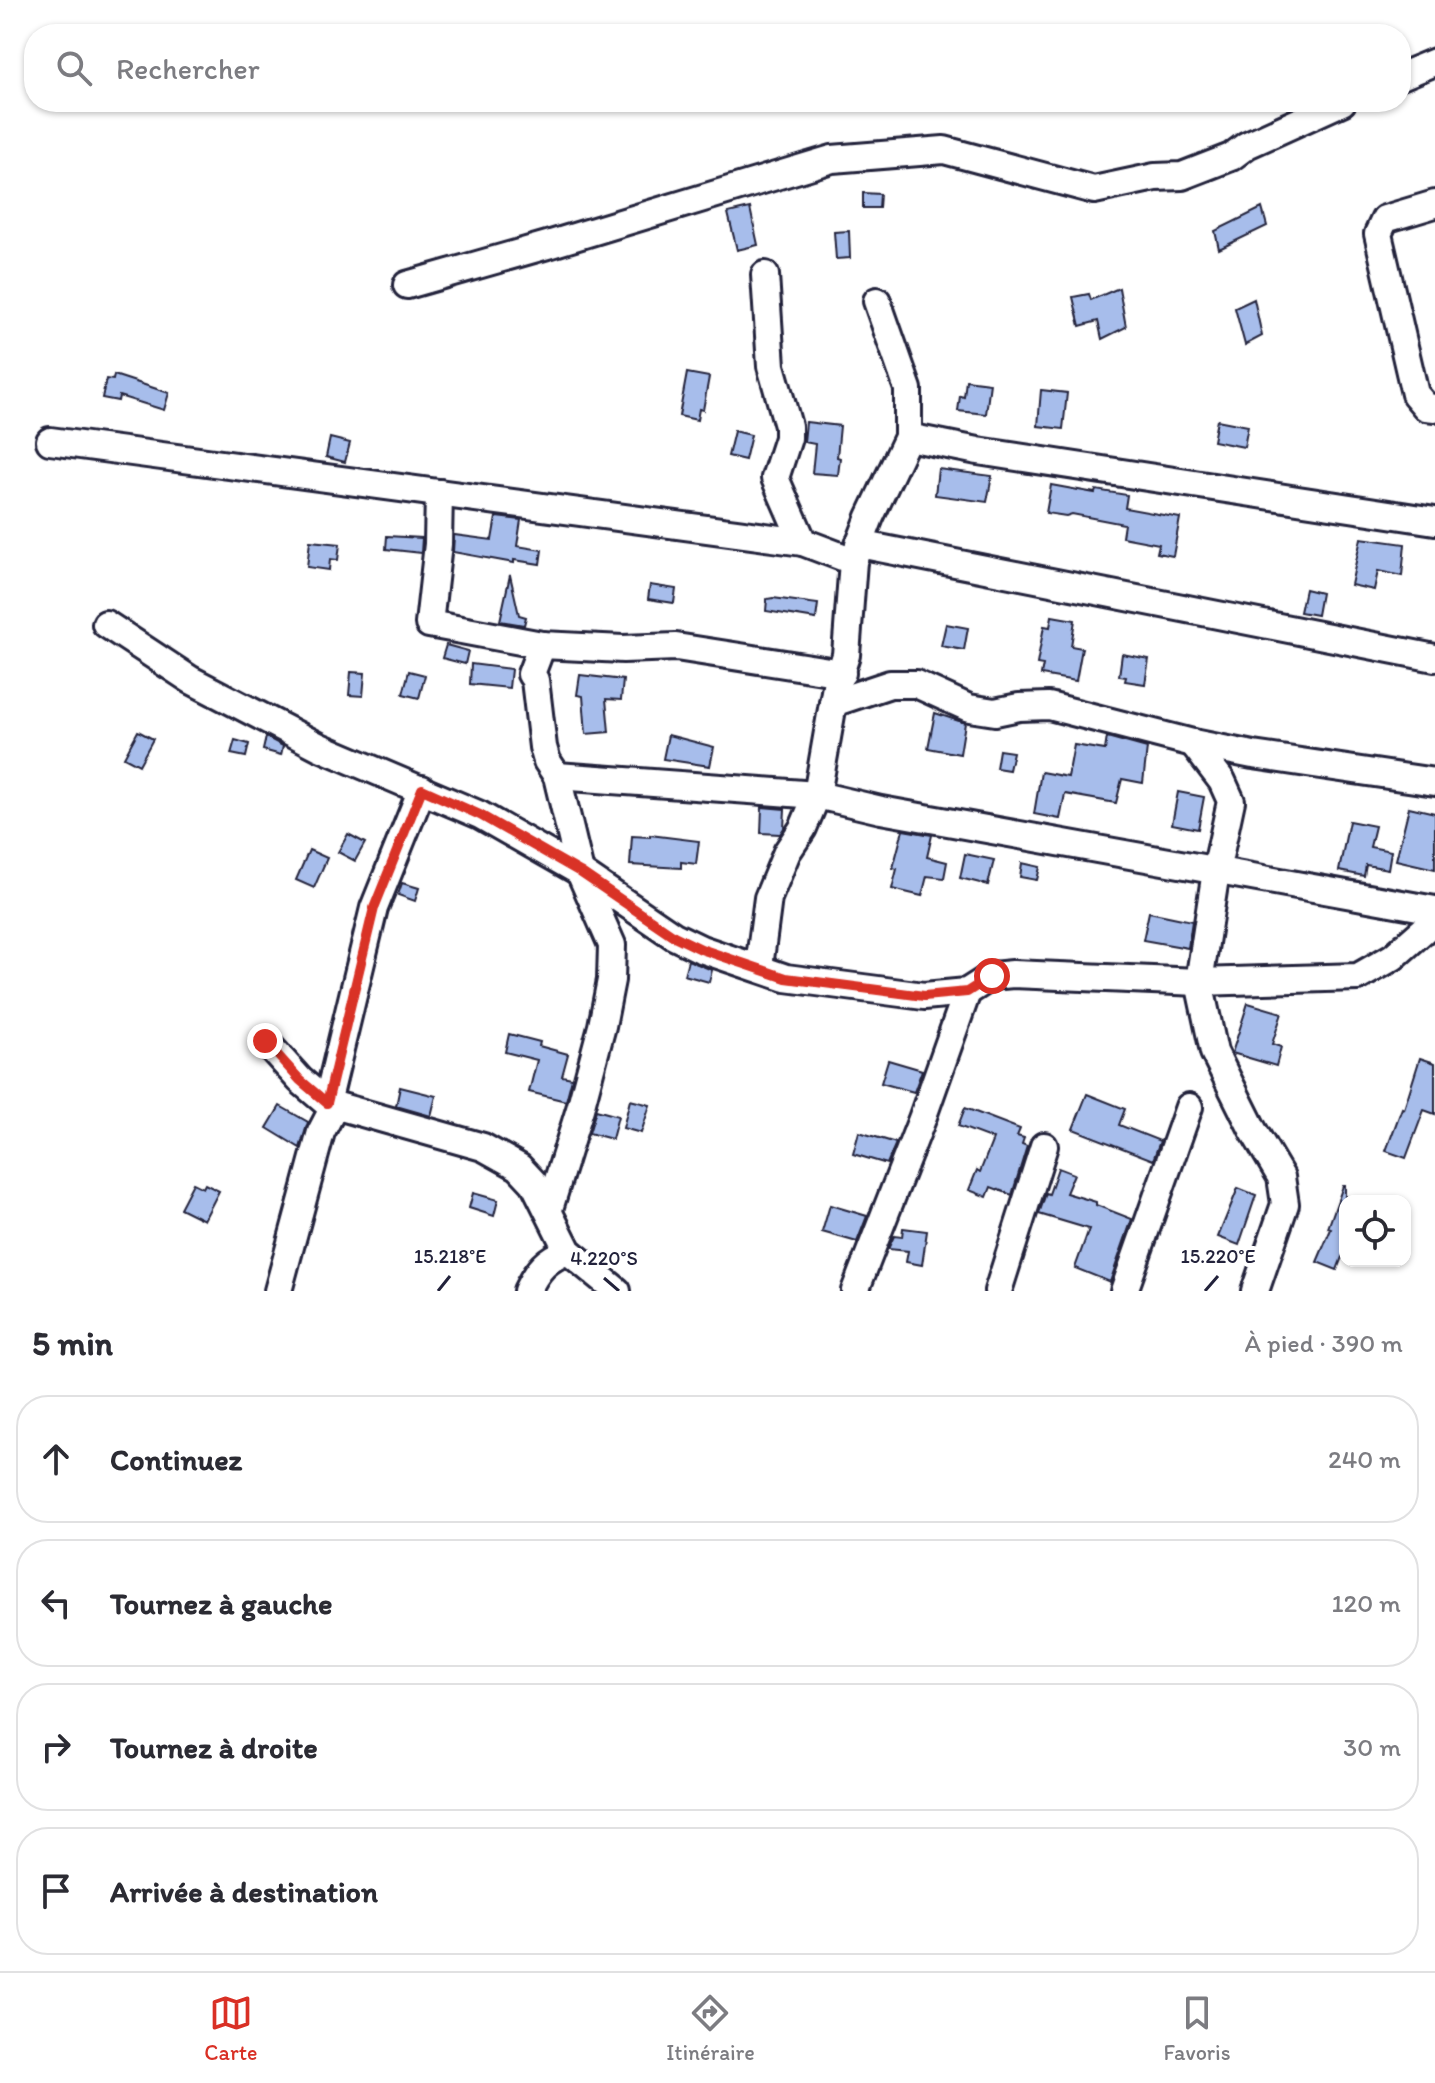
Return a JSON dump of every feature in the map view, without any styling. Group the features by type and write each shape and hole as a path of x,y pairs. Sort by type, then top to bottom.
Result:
{"street":[{"path":"1411,72 1435,62"},
{"path":"407,285 832,159 944,150 1094,190 1155,177 1182,176 1231,157 1247,145 1320,112"},
{"path":"1435,204 1394,214 1385,219 1378,234 1415,394 1426,407 1435,408"},
{"path":"765,275 771,366 788,426 788,438 775,478 803,542"},
{"path":"759,967 768,898 787,852 803,828 817,795 833,703 846,655 856,553 908,437 908,389 877,301"},
{"path":"908,437 978,451 1435,521"},
{"path":"50,441 803,542 1435,658"},
{"path":"439,493 438,544 429,624 542,645 623,649 676,647 842,673"},
{"path":"106,624 191,680 320,747 480,815 580,872 674,936 701,949 786,978 924,996 967,992 992,976 1013,974 1199,982 1358,977 1393,957 1435,920"},
{"path":"542,645 531,674 535,680 543,747 547,761 557,776 580,872 612,945 611,980 580,1109 549,1209"},
{"path":"833,703 890,684 916,684 969,708 995,712 1049,706 1253,755 1435,782"},
{"path":"1193,743 1222,781 1231,801 1216,871 1199,982 1214,1052 1225,1078 1281,1177 1285,1192 1285,1204 1255,1291"},
{"path":"557,776 817,795 881,810 1435,910"},
{"path":"278,1291 331,1105 374,908 422,789"},
{"path":"855,1291 922,1119 967,992"},
{"path":"265,1041 300,1080 331,1105 483,1147 504,1156 534,1183 568,1251 607,1287"},
{"path":"1124,1291 1189,1107"},
{"path":"998,1291 1044,1146"},
{"path":"527,1291 537,1270 551,1257 568,1251"}],"building":[{"path":"863,193 880,194 879,208 863,208"},
{"path":"750,208 758,245 737,250 728,213"},
{"path":"1262,208 1267,226 1219,249 1215,231"},
{"path":"849,231 850,258 836,259 834,232"},
{"path":"1119,288 1126,327 1102,339 1098,321 1080,326 1073,297 1089,294 1091,300"},
{"path":"1254,299 1262,336 1245,345 1235,308"},
{"path":"687,373 709,377 703,410 699,409 697,420 679,416"},
{"path":"114,375 169,393 164,410 119,396 118,401 102,398 106,379 113,380"},
{"path":"966,380 990,383 986,414 958,411"},
{"path":"1041,390 1067,393 1063,429 1038,426"},
{"path":"1217,420 1248,426 1244,447 1213,441"},
{"path":"806,422 840,426 838,475 812,473 815,444 804,442"},
{"path":"734,431 751,435 745,460 728,456"},
{"path":"330,438 350,443 345,462 326,457"},
{"path":"938,469 992,476 987,502 935,495"},
{"path":"1051,485 1127,495 1125,508 1180,518 1173,556 1157,553 1159,544 1122,537 1124,524 1072,514 1046,513"},
{"path":"496,517 521,520 517,546 542,550 540,564 514,560 514,563 453,552 454,535 492,540"},
{"path":"387,536 422,538 421,553 386,549"},
{"path":"1361,538 1405,544 1402,576 1378,571 1374,590 1351,585"},
{"path":"310,541 340,544 338,560 330,559 329,570 307,567"},
{"path":"510,575 519,615 526,617 524,625 500,621"},
{"path":"650,585 676,589 674,603 648,599"},
{"path":"1305,589 1321,593 1317,615 1300,612"},
{"path":"767,599 818,604 816,619 766,611"},
{"path":"1052,616 1075,620 1071,646 1082,648 1076,681 1041,675 1043,665 1037,664 1044,626 1050,627"},
{"path":"946,624 968,628 964,650 941,646"},
{"path":"446,645 468,651 465,664 442,658"},
{"path":"1122,654 1149,659 1145,684 1125,681 1126,677 1119,676"},
{"path":"471,664 511,669 509,688 470,684"},
{"path":"409,671 425,675 419,698 403,694"},
{"path":"351,672 365,673 363,696 349,695"},
{"path":"580,675 623,680 621,700 606,699 609,732 586,734 583,696 577,695"},
{"path":"935,713 965,723 960,754 928,748"},
{"path":"138,731 153,739 139,765 124,757"},
{"path":"668,735 714,747 710,766 663,759"},
{"path":"266,737 283,746 281,755 263,750"},
{"path":"1107,737 1147,748 1143,783 1122,779 1116,803 1065,794 1060,819 1034,814 1041,772 1068,777 1074,745 1105,750"},
{"path":"235,740 249,744 246,757 231,754"},
{"path":"999,750 1013,752 1009,770 996,768"},
{"path":"1178,792 1204,797 1198,829 1172,824"},
{"path":"762,807 785,809 784,828 780,834 761,833"},
{"path":"1409,807 1435,813 1435,869 1396,860"},
{"path":"1349,821 1375,826 1370,847 1391,851 1388,869 1366,865 1364,876 1339,871"},
{"path":"903,830 932,835 927,857 947,862 944,878 927,876 922,896 892,889 897,869 893,868"},
{"path":"348,834 365,843 355,861 338,852"},
{"path":"632,836 699,841 696,864 681,862 681,868 630,865"},
{"path":"309,850 327,858 314,888 296,880"},
{"path":"965,854 994,860 988,885 960,878"},
{"path":"1022,863 1040,867 1037,880 1020,877"},
{"path":"402,883 419,888 415,901 398,895"},
{"path":"1149,912 1192,921 1188,948 1143,940"},
{"path":"688,960 712,970 709,982 684,975"},
{"path":"1248,1003 1282,1013 1272,1044 1281,1047 1276,1066 1232,1053"},
{"path":"509,1034 568,1054 562,1076 572,1078 566,1101 529,1092 537,1060 505,1052"},
{"path":"1420,1058 1435,1063 1435,1114 1424,1110 1406,1158 1386,1151 1404,1109"},
{"path":"888,1060 922,1070 914,1092 881,1083"},
{"path":"400,1087 436,1096 431,1116 396,1106"},
{"path":"1087,1094 1125,1109 1119,1125 1160,1141 1153,1160 1073,1129"},
{"path":"630,1100 650,1105 641,1133 623,1128"},
{"path":"280,1106 308,1122 300,1148 267,1128"},
{"path":"965,1108 1020,1129 1017,1136 1024,1138 1022,1144 1027,1146 1012,1195 991,1187 987,1197 969,1190 993,1139 958,1126"},
{"path":"596,1110 618,1116 612,1139 589,1133"},
{"path":"859,1132 896,1143 887,1164 853,1154"},
{"path":"1058,1168 1074,1174 1066,1193 1096,1202 1096,1205 1132,1219 1110,1282 1075,1268 1089,1229 1039,1214"},
{"path":"193,1183 203,1188 205,1184 219,1191 204,1220 180,1208"},
{"path":"1238,1188 1256,1195 1239,1245 1218,1237"},
{"path":"473,1193 498,1200 494,1216 469,1208"},
{"path":"1339,1197 1337,1270 1317,1262 1331,1229 1328,1228"},
{"path":"830,1205 867,1216 857,1242 822,1232"},
{"path":"903,1228 927,1231 922,1265 906,1262 908,1251 888,1249 894,1236 902,1237"}],"route":[{"path":"265,1041 314,1095 327,1103 374,908 422,789 480,815 580,872 674,936 701,949 786,978 924,996 967,992 992,976"}]}
